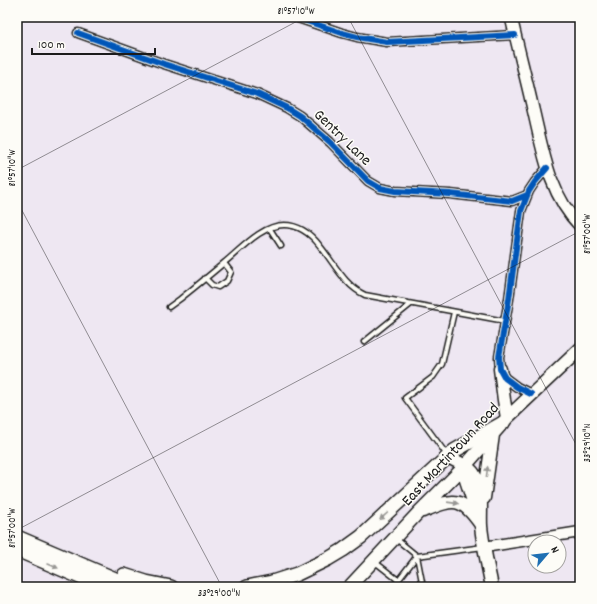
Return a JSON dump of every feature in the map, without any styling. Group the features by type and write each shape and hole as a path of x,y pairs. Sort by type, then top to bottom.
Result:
{"highway":[{"path":"247,587 272,582 297,574 343,550 361,537 454,451 505,421"},
{"path":"17,537 134,587"},
{"path":"17,550 103,587"},
{"path":"52,552 105,568 128,577 171,587"}],"main road":[{"path":"511,17 547,168 557,195 580,226"},
{"name":"East Martintown Road","path":"349,587 418,513 465,466 531,394 580,349"},
{"path":"500,369 505,421"},
{"path":"481,525 493,434"},
{"path":"448,457 465,466 474,473 480,491 481,525 492,587"},
{"path":"418,513 448,501 469,509 481,525"}],"street":[{"path":"296,17 342,33 387,42 515,35"},
{"name":"Gentry Lane","path":"78,33 164,64 257,94 282,106 300,116 368,181 380,188 395,191 450,194 512,201 527,195"},
{"path":"531,394 516,387 505,378 500,369 499,357 509,299 519,221 527,195 535,182 547,168"},
{"path":"484,547 580,532"}],"lane":[{"path":"169,307 257,236 270,229 286,225 306,231 325,252 347,282 358,292 372,297 505,321"},
{"path":"270,229 281,246"},
{"path":"205,278 212,285 218,287 227,281 231,272 224,263"},
{"path":"364,342 412,304"},
{"path":"448,457 405,398 433,377 442,364 454,312"},
{"path":"395,538 417,556 423,587"},
{"path":"393,587 417,556 484,547"},
{"path":"373,561 398,580"}],"cycle path":[{"path":"295,17 342,33 387,42 515,35"},
{"path":"78,33 164,64 257,94 287,108 300,116 330,142 368,181 380,188 395,191 450,194 512,201 527,195"},
{"path":"531,394 517,387 505,378 500,369 499,357 509,299 521,211 529,191 547,168"}]}
